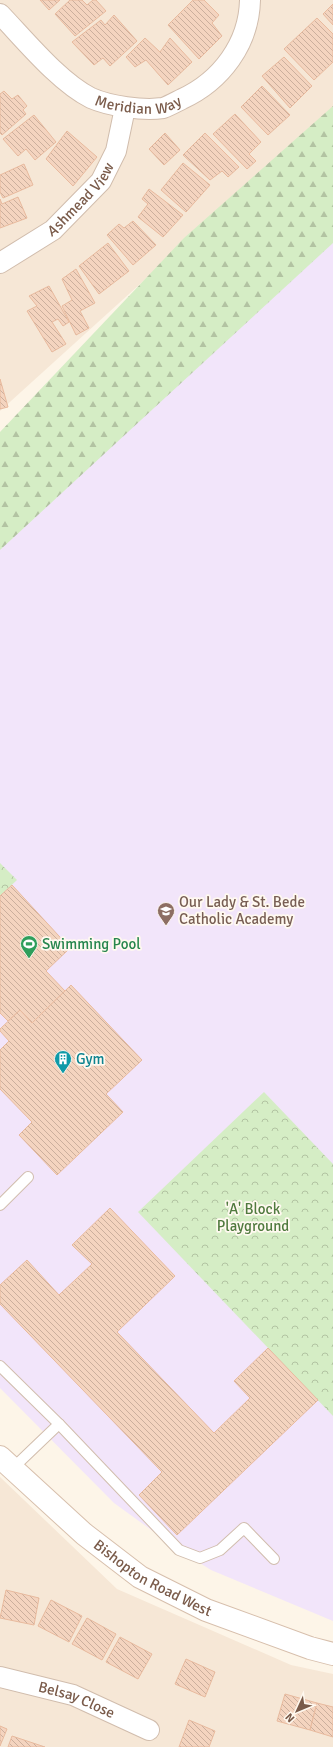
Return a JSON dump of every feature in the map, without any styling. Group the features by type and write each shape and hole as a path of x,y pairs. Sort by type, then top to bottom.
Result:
{"street":[{"name":"Meridian Way","path":"0,14 60,76 91,98 125,108 163,108 197,92 224,69 241,42 249,16 250,0"},
{"name":"Ashmead View","path":"0,263 53,230 101,181 116,151 125,108"},
{"name":"Bishopton Road West","path":"6,1463 84,1534 140,1577 206,1610 310,1648 333,1654"},
{"name":"Belsay Close","path":"0,1677 73,1695 149,1730"}],"lane":[{"path":"0,1205 28,1177"},
{"path":"0,1366 59,1424 179,1550 200,1558 220,1550 244,1528 274,1559"},
{"path":"6,1463 59,1424"}],"shaded area":[{"path":"0,0 333,0 333,109 0,411"},
{"name":"Our Lady & St. Bede Catholic Academy","path":"333,123 333,1621 211,1570 179,1550 114,1503 0,1388 0,464"},
{"path":"0,1477 117,1589 291,1665 333,1674 333,1747 0,1747"}],"green space":[{"path":"333,106 333,243 0,550 0,432 184,238"},
{"path":"0,863 17,880 0,896"},
{"name":"'A' Block Playground","path":"264,1092 333,1164 333,1416 138,1212"}],"building":[{"path":"40,0 60,0 49,10"},
{"path":"70,0 82,0 87,5 93,0 96,0 106,11 75,36 55,14"},
{"path":"193,0 204,0 219,15 212,23 222,36 199,59 168,25"},
{"path":"333,4 333,25 323,14"},
{"path":"114,15 137,41 110,66 103,58 94,65 72,42 101,20 105,25"},
{"path":"317,18 333,34 333,62 314,80 284,49"},
{"path":"145,38 160,52 170,38 192,62 168,85 146,60 135,67 126,57"},
{"path":"284,57 312,86 290,108 262,76"},
{"path":"262,86 290,115 268,135 241,107"},
{"path":"4,91 12,99 18,95 27,106 23,110 26,114 2,135 0,133 0,94"},
{"path":"235,114 261,142 249,154 256,161 247,169 213,134"},
{"path":"34,115 56,142 35,160 26,149 18,156 3,139"},
{"path":"67,131 97,157 73,186 46,159"},
{"path":"165,133 180,150 164,165 149,149"},
{"path":"205,133 239,167 228,177 222,171 210,180 183,155"},
{"path":"183,163 210,185 186,212 161,190"},
{"path":"24,164 33,185 3,198 0,192 0,175"},
{"path":"149,189 183,215 163,237 138,217 148,204 142,199"},
{"path":"18,197 27,218 0,228 0,199 2,204"},
{"path":"133,221 156,245 133,265 107,235 119,224 124,228"},
{"path":"108,243 129,271 99,294 79,266"},
{"path":"76,269 95,303 80,311 89,328 76,335 62,306 72,300 62,279"},
{"path":"49,286 69,322 63,326 58,319 52,322 66,344 52,352 27,311 37,306 29,296"},
{"path":"0,379 8,407 0,409"},
{"name":"Swimming Pool","path":"12,885 70,948 46,971 65,991 32,1023 20,1010 8,1021 0,1013 0,896"},
{"name":"Gym","path":"71,985 142,1060 106,1094 123,1112 57,1175 19,1135 32,1122 0,1089 0,1050 9,1041 0,1029 20,1010 32,1023"},
{"path":"110,1208 175,1276 117,1332 214,1433 250,1398 234,1381 268,1348 318,1400 177,1535 139,1495 162,1472 0,1304 0,1285 27,1260 59,1295 92,1264 72,1245"},
{"path":"6,1590 39,1598 34,1625 0,1618"},
{"path":"51,1600 82,1616 69,1642 38,1626"},
{"path":"87,1618 116,1634 102,1660 72,1644"},
{"path":"120,1637 152,1654 138,1679 106,1662"},
{"path":"186,1659 215,1672 205,1697 175,1684"},
{"path":"285,1694 317,1703 310,1730 277,1721"},
{"path":"317,1703 333,1707 333,1737 310,1730"},
{"path":"189,1720 215,1731 209,1747 179,1747"},
{"path":"0,1726 7,1729 0,1746"},
{"path":"12,1736 45,1747 8,1747"}],"place":[{"name":"Our Lady & St. Bede Catholic Academy","path":"166,926"},
{"name":"Swimming Pool","path":"29,959"},
{"name":"Gym","path":"63,1074"}]}
